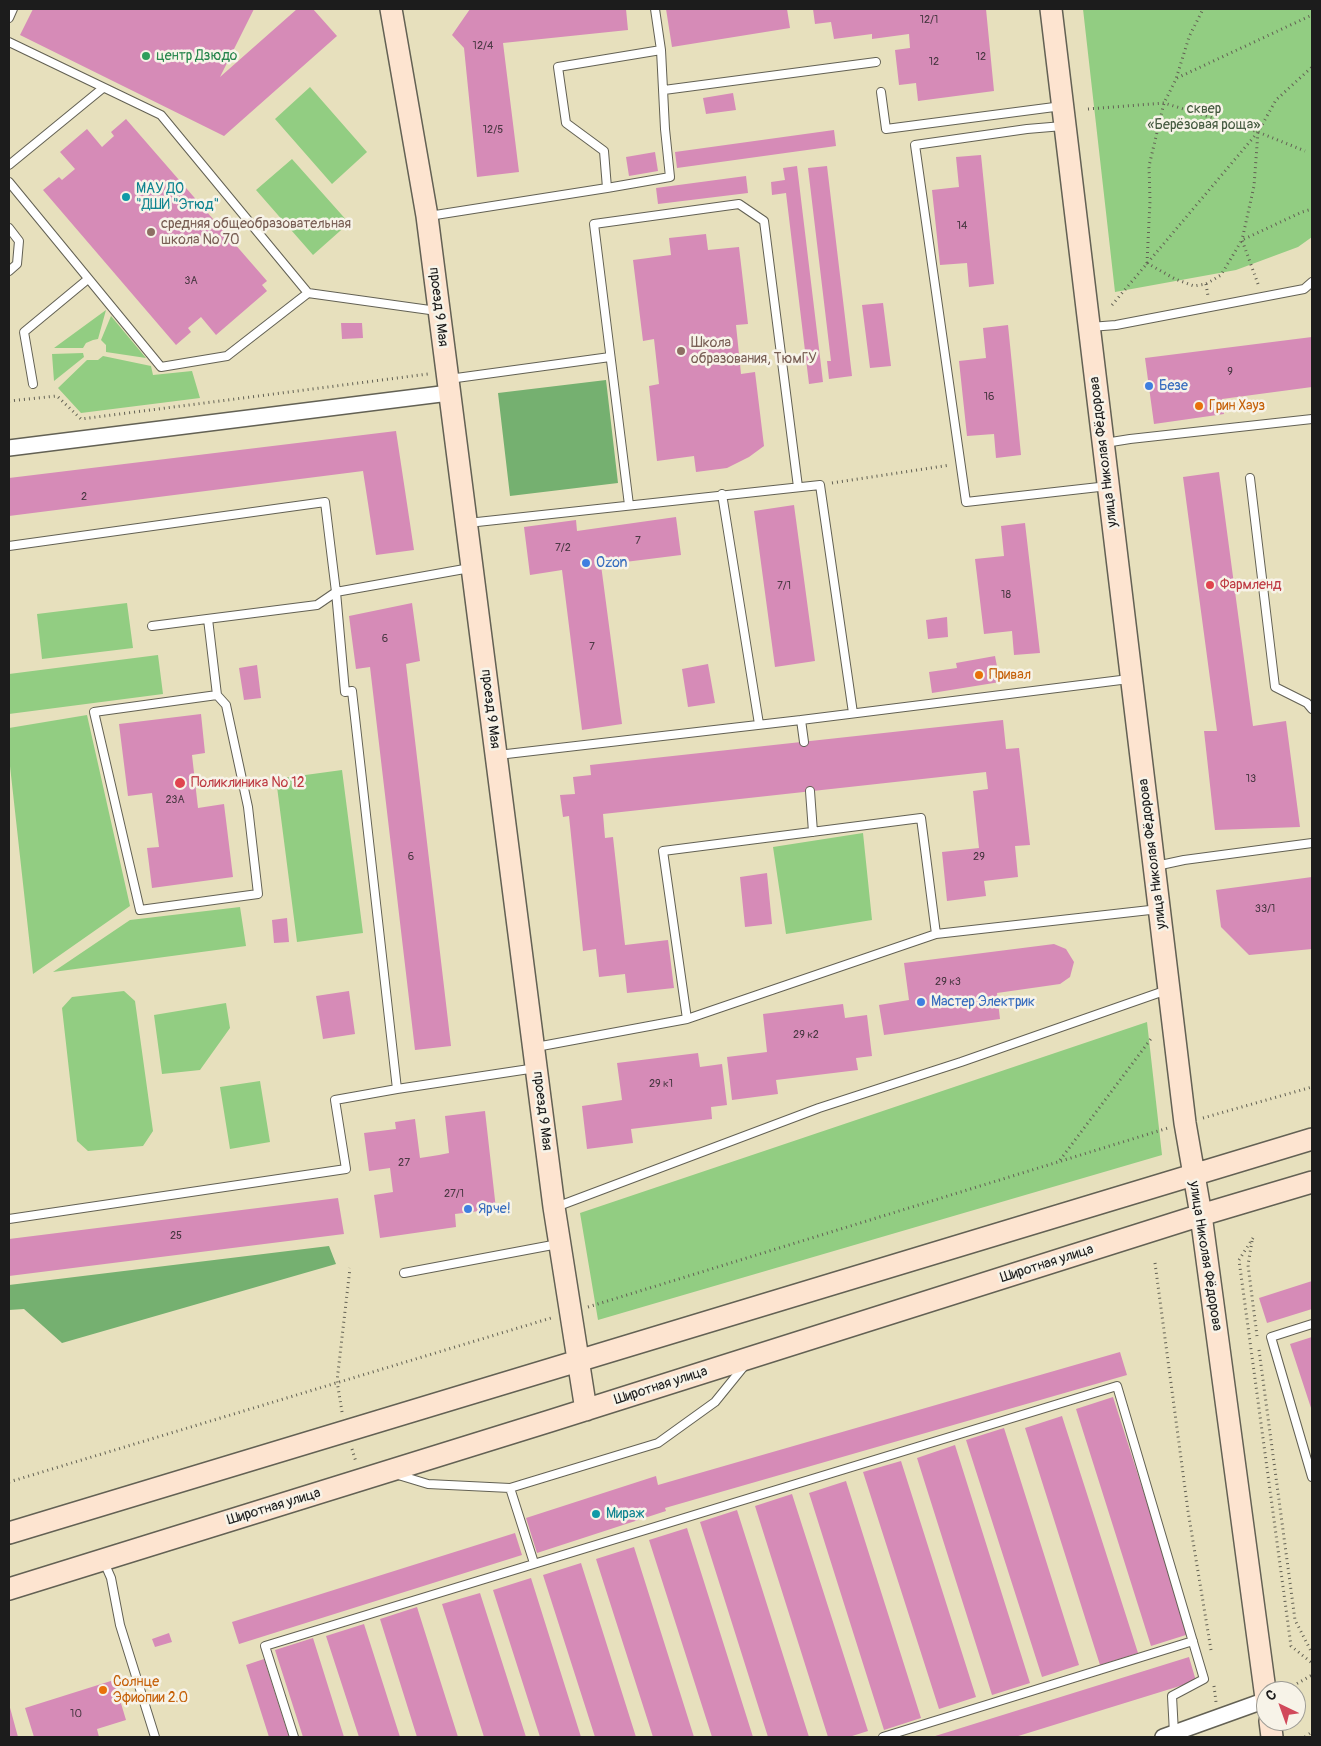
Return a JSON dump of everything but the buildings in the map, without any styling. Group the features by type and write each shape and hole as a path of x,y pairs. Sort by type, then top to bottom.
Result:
{"street":[{"name":"проезд 9 Мая","path":"391,9 427,216 554,1207 586,1410"},
{"name":"улица Николая Фёдорова","path":"1051,9 1185,1123 1201,1215 1264,1681"},
{"path":"9,448 447,381"},
{"path":"9,1534 1312,1139"},
{"name":"Широтная улица","path":"9,1589 586,1410 1201,1215 1312,1182"},
{"path":"1169,1735 1256,1703"}],"lane":[{"path":"9,18 13,9"},
{"path":"427,216 670,177 665,129 661,50 655,9"},
{"path":"9,42 161,115 308,293 439,312"},
{"path":"607,188 604,151 566,124 558,67 661,50"},
{"path":"664,90 876,62"},
{"path":"9,165 103,88"},
{"path":"882,92 886,130 1064,116"},
{"path":"1064,116 1027,129 915,145 966,502 1108,486"},
{"path":"9,182 161,367 227,356 308,293"},
{"path":"629,505 594,224 739,204 764,221 798,487"},
{"path":"9,228 19,241 17,264 9,271"},
{"path":"33,384 24,332 88,279"},
{"path":"1089,328 1116,325 1304,289 1312,282"},
{"path":"447,381 610,357"},
{"path":"1103,443 1312,419"},
{"path":"1250,478 1275,687 1307,703 1312,709"},
{"path":"466,523 722,494 820,485 854,713"},
{"path":"722,494 758,724"},
{"path":"9,546 325,502 336,592 345,692 352,691 397,1089"},
{"path":"152,626 317,605 336,592 472,568"},
{"path":"208,619 217,695 226,705 248,807 258,894 140,910 94,712 217,695"},
{"path":"496,755 1131,679"},
{"path":"800,720 804,742"},
{"path":"810,791 813,832"},
{"path":"687,1019 663,851 920,818 936,934"},
{"path":"1154,866 1184,860 1312,843"},
{"path":"534,1047 687,1019 936,934 1160,909"},
{"path":"554,1207 819,1108 961,1062 1168,989"},
{"path":"9,1219 346,1169 335,1100 536,1068"},
{"path":"404,1273 560,1244"},
{"path":"1312,1324 1271,1337 1312,1477"},
{"path":"386,1472 428,1484 510,1488 658,1443 715,1402 752,1357"},
{"path":"294,1737 265,1646 1117,1386 1204,1679 1172,1696 1169,1735"},
{"path":"510,1488 534,1563"},
{"path":"104,1560 111,1578 120,1625 156,1737"},
{"path":"883,1737 1193,1641"}],"path":[{"path":"1147,264 1150,201 1149,166 1164,103 1176,78 1189,38 1203,9"},
{"path":"1176,78 1312,15"},
{"path":"1112,305 1258,132 1276,100 1312,67"},
{"path":"1088,109 1164,103 1258,132 1304,150"},
{"path":"1147,264 1175,279 1194,286 1206,284 1221,276 1242,240 1254,186 1258,132"},
{"path":"1242,240 1312,209"},
{"path":"1242,240 1263,297"},
{"path":"1206,284 1207,292"},
{"path":"9,401 57,396 81,418 447,381"},
{"path":"820,485 960,463"},
{"path":"1059,1161 1152,1036"},
{"path":"9,1482 1059,1161 1312,1087"},
{"path":"1312,1654 1296,1620 1248,1265 1253,1238 1239,1260 1289,1637 1291,1646 1312,1663"},
{"path":"1155,1263 1188,1511 1212,1658"},
{"path":"337,1381 350,1268"},
{"path":"1214,1682 1214,1690"},
{"path":"1306,1737 1312,1732"}],"green space":[{"name":"сквер «Берёзовая роща»","path":"1083,9 1312,9 1312,237 1298,247 1236,270 1115,292"},
{"path":"310,87 367,152 332,184 275,119"},
{"path":"292,159 349,223 313,255 256,190"},
{"path":"106,310 98,339 86,343 83,348 54,348"},
{"path":"111,316 146,358 106,352 106,345 101,340"},
{"path":"83,353 84,357 54,381 52,354"},
{"path":"103,356 151,366 153,375 192,371 200,398 81,413 58,388 87,360 98,360"},
{"path":"606,380 618,483 510,496 498,393"},
{"path":"127,603 133,648 42,659 37,614"},
{"path":"158,655 163,694 9,714 9,674"},
{"path":"87,715 130,906 33,974 9,757 9,728"},
{"path":"342,770 363,933 297,942 276,779"},
{"path":"863,833 872,920 786,934 773,847"},
{"path":"240,907 246,946 53,972 130,920"},
{"path":"124,991 135,1001 153,1131 143,1146 88,1151 77,1141 62,1008 72,997"},
{"path":"226,1003 230,1028 200,1070 162,1074 154,1015"},
{"path":"1147,1022 1162,1155 598,1320 580,1213"},
{"path":"260,1081 270,1142 230,1149 220,1087"},
{"path":"329,1246 336,1264 62,1343 24,1309 9,1310 9,1285"}],"place":[{"name":"центр Дзюдо","path":"146,56"},
{"name":"МАУ ДО \"ДШИ \"Этюд\"","path":"126,197"},
{"name":"средняя общеобразовательная школа № 70","path":"151,232"},
{"name":"Школа образования, ТюмГУ","path":"681,351"},
{"name":"Безе","path":"1149,386"},
{"name":"Грин Хауз","path":"1199,406"},
{"name":"Ozon","path":"586,563"},
{"name":"Фармленд","path":"1210,585"},
{"name":"Привал","path":"979,675"},
{"name":"Поликлиника № 12","path":"180,783"},
{"name":"Мастер Электрик","path":"921,1002"},
{"name":"Ярче!","path":"468,1209"},
{"name":"Мираж","path":"596,1514"},
{"name":"Солнце Эфиопии 2.0","path":"103,1690"}]}
